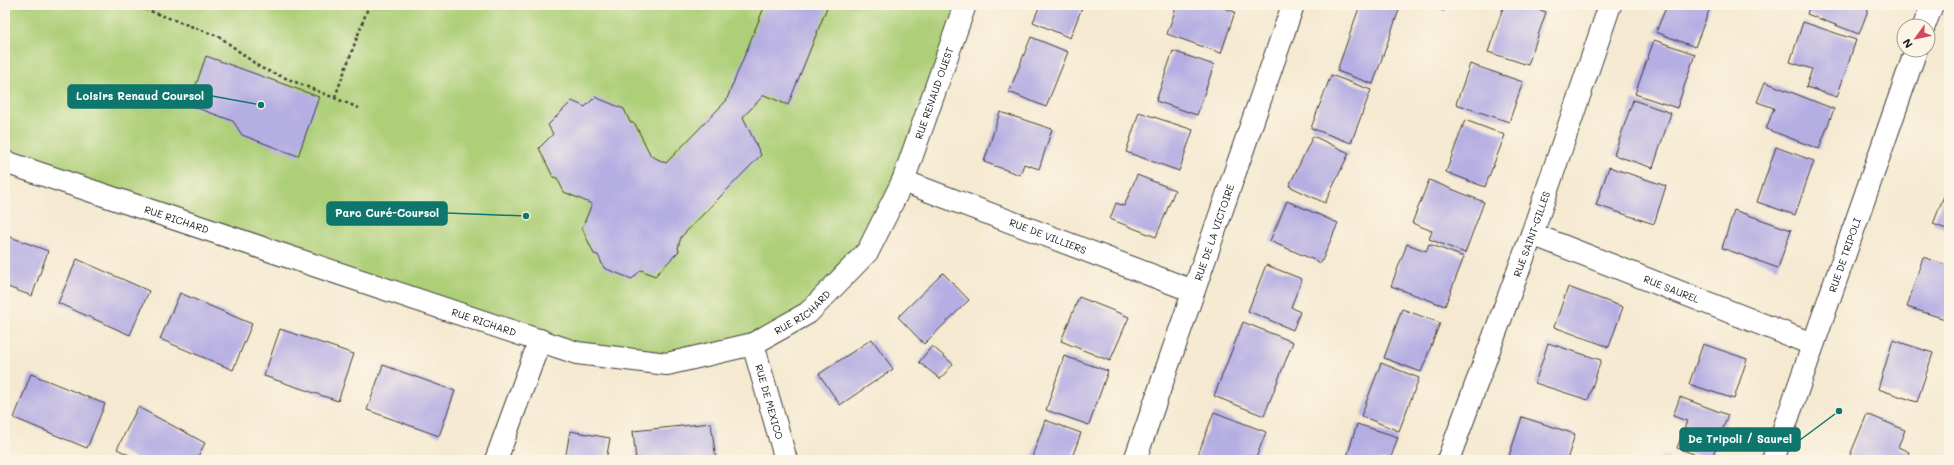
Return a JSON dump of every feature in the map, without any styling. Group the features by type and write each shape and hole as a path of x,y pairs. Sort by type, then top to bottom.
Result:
{"street":[{"name":"RUE RENAUD OUEST","path":"903,181 965,5"},
{"name":"RUE DE LA VICTOIRE","path":"1135,460 1293,5"},
{"name":"RUE SAINT-GILLES","path":"1448,460 1532,234 1610,5"},
{"path":"1927,18 1932,5"},
{"name":"RUE DE TRIPOLI","path":"1773,460 1812,344 1913,58"},
{"name":"RUE RICHARD","path":"5,162 577,353 667,364 753,344 808,313 868,251 903,181"},
{"name":"RUE DE VILLIERS","path":"903,181 1193,291"},
{"name":"RUE SAUREL","path":"1532,234 1812,344"},
{"path":"496,460 540,340"},
{"name":"RUE DE MEXICO","path":"753,344 786,460"}],"path":[{"path":"134,5 220,37 261,68 294,83 335,97 359,108"},
{"path":"335,97 369,5"}],"green space":[{"path":"5,5 965,5 868,251 808,313 667,364 577,353 5,162"}],"building":[{"path":"765,5 828,5 788,105 764,95 743,117 761,155 681,237 678,248 679,251 655,276 641,270 632,279 604,268 598,255 594,254 582,228 592,204 564,192 557,178 553,177 539,148 553,134 548,125 572,101 585,107 595,97 624,109 630,122 635,124 651,156 666,163 726,101"},
{"path":"1040,5 1083,5 1070,38 1033,22"},
{"path":"1177,5 1216,5 1235,12 1221,53 1167,34"},
{"path":"1360,5 1386,5 1399,10 1373,84 1337,71"},
{"path":"1428,5 1447,5 1444,11"},
{"path":"1504,5 1526,5 1546,12 1528,65 1488,52"},
{"path":"1667,5 1711,5 1695,47 1656,32"},
{"path":"1810,5 1870,5 1859,34 1807,14"},
{"path":"1803,22 1856,40 1837,97 1806,87 1812,69 1790,62"},
{"path":"1031,37 1068,52 1046,107 1009,92"},
{"path":"1654,40 1695,54 1677,108 1635,94"},
{"path":"1173,51 1214,65 1197,115 1156,101"},
{"path":"206,56 319,97 298,156 242,135 233,121 189,105"},
{"path":"1470,64 1523,82 1509,122 1456,104"},
{"path":"1331,75 1371,90 1351,143 1311,128"},
{"path":"1765,82 1834,109 1819,149 1766,129 1774,108 1757,102"},
{"path":"1633,100 1671,113 1653,168 1614,155"},
{"path":"1000,112 1052,129 1039,169 1024,164 1020,175 984,162"},
{"path":"1139,112 1193,130 1179,171 1126,152"},
{"path":"1465,120 1505,135 1485,187 1446,172"},
{"path":"1313,136 1349,153 1325,203 1289,186"},
{"path":"1776,147 1814,161 1795,215 1757,202"},
{"path":"1609,167 1666,186 1654,224 1596,205"},
{"path":"1137,175 1175,190 1156,237 1110,219 1116,203 1124,206"},
{"path":"1429,180 1484,202 1465,253 1429,239 1432,231 1412,223"},
{"path":"1949,183 1949,230 1933,224"},
{"path":"1287,201 1338,223 1321,263 1270,241"},
{"path":"1734,210 1791,230 1778,268 1722,248"},
{"path":"5,235 48,251 32,296 5,286"},
{"path":"1407,244 1426,251 1429,244 1464,257 1445,306 1391,286"},
{"path":"1923,257 1949,266 1949,308 1945,319 1907,307"},
{"path":"77,259 149,291 130,335 58,303"},
{"path":"1266,265 1302,279 1291,307 1300,312 1293,330 1248,311"},
{"path":"943,273 969,300 924,344 898,317"},
{"path":"1568,287 1623,307 1609,347 1554,327"},
{"path":"180,293 252,324 233,370 160,339"},
{"path":"1079,297 1129,317 1110,361 1061,341"},
{"path":"1402,309 1440,323 1421,372 1384,358"},
{"path":"1243,322 1293,342 1264,416 1214,396"},
{"path":"280,329 354,354 338,401 264,376"},
{"path":"872,339 893,369 840,405 819,374"},
{"path":"1893,340 1933,353 1917,402 1878,389"},
{"path":"1548,343 1601,360 1588,400 1535,383"},
{"path":"1703,344 1747,359 1734,399 1689,384"},
{"path":"932,346 953,364 940,379 919,362"},
{"path":"1064,356 1108,371 1089,425 1046,410"},
{"path":"1381,363 1419,378 1399,431 1361,416"},
{"path":"383,365 455,391 439,436 367,410"},
{"path":"31,374 105,404 87,448 14,418"},
{"path":"1680,397 1728,415 1711,460 1677,448 1687,421 1673,416"},
{"path":"138,407 205,443 196,460 139,460 117,449"},
{"path":"1214,412 1266,432 1256,458 1248,455 1247,460 1196,460"},
{"path":"1867,414 1905,430 1898,447 1909,452 1906,460 1848,460"},
{"path":"1522,417 1575,434 1567,460 1520,460 1509,456"},
{"path":"1045,420 1081,433 1071,460 1031,460"},
{"path":"711,423 716,460 636,460 633,431"},
{"path":"1357,424 1398,437 1390,460 1346,460"},
{"path":"570,431 610,438 606,460 565,460"},
{"path":"1662,456 1672,460 1660,460"}],"place":[{"name":"Loisirs Renaud Coursol","path":"261,105"},
{"name":"Parc Curé-Coursol","path":"526,216"},
{"name":"De Tripoli / Saurel","path":"1839,411"}]}
